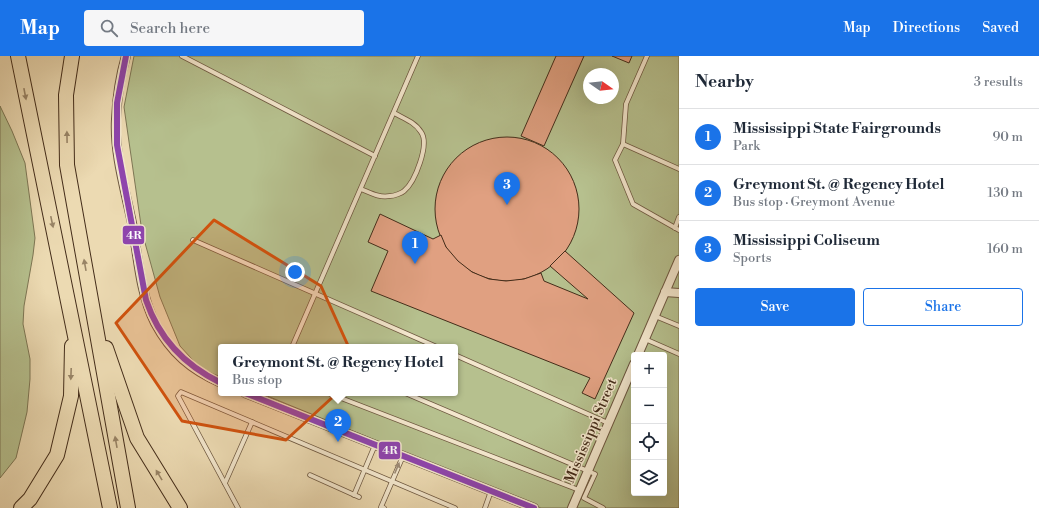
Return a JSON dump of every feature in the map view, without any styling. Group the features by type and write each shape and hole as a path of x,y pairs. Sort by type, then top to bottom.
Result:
{"highway":[{"path":"18,56 110,508"},
{"path":"72,56 66,95 67,165 128,508"},
{"path":"91,304 137,438 180,508"},
{"path":"21,508 30,499 57,455 71,396 73,321"}],"street":[{"path":"126,56 119,86 116,134 148,307 162,334 181,358 189,366 218,381"},
{"path":"639,352 679,262"},
{"path":"665,292 679,293"},
{"name":"Mississippi Street","path":"572,508 631,371"},
{"path":"252,396 534,508"}],"lane":[{"path":"182,56 375,156"},
{"path":"295,344 418,56"},
{"path":"647,56 626,104 623,144 615,160 633,204 677,229 679,217"},
{"path":"361,189 378,196 392,196 404,191 413,178 425,149 422,132 412,122 394,113"},
{"path":"623,144 679,169"},
{"path":"193,240 430,344"},
{"path":"655,316 679,326"},
{"path":"645,339 679,354"},
{"path":"458,356 608,423"},
{"path":"238,508 178,396 181,392 455,508"},
{"path":"336,396 580,490"},
{"path":"412,396 595,474 584,498 603,508"},
{"path":"225,483 252,422"},
{"path":"310,474 357,496 375,445"},
{"path":"381,506 403,456"},
{"path":"485,508 492,491"}],"highlighted area":[{"path":"214,220 321,286 360,372 286,440 182,421 116,323"}],"green space":[{"path":"134,56 679,56 679,508 541,508 267,396 458,396 458,344 218,344 218,376 201,369 180,346 160,297 142,232 124,107"},
{"path":"0,106 25,163 35,238 24,306 23,324 30,359 27,412 16,458 0,478"}],"building":[{"path":"556,56 584,56 544,146 521,136"},
{"path":"612,56 632,56 629,63"},
{"path":"507,137 528,140 547,149 558,158 567,169 576,188 579,209 576,230 567,249 558,260 547,269 528,278 507,281 486,278 467,269 456,260 447,249 438,230 435,209 438,188 447,169 456,158 467,149 486,140"},
{"path":"380,214 433,239 441,235 446,247 458,261 472,272 489,279 506,281 524,279 541,273 544,281 588,299 550,266 565,251 634,313 595,399 582,393 590,378 371,291 388,251 368,242"}],"transit line":[{"name":"4R","path":"126,56 117,103 117,145 146,300 158,327 174,349 196,368 218,381"},
{"name":"4R","path":"253,396 534,508"}],"place":[{"name":"Mississippi Coliseum","path":"507,205"},
{"name":"Mississippi State Fairgrounds","path":"415,264"},
{"name":"Greymont St. @ Regency Hotel","path":"338,442"}]}
